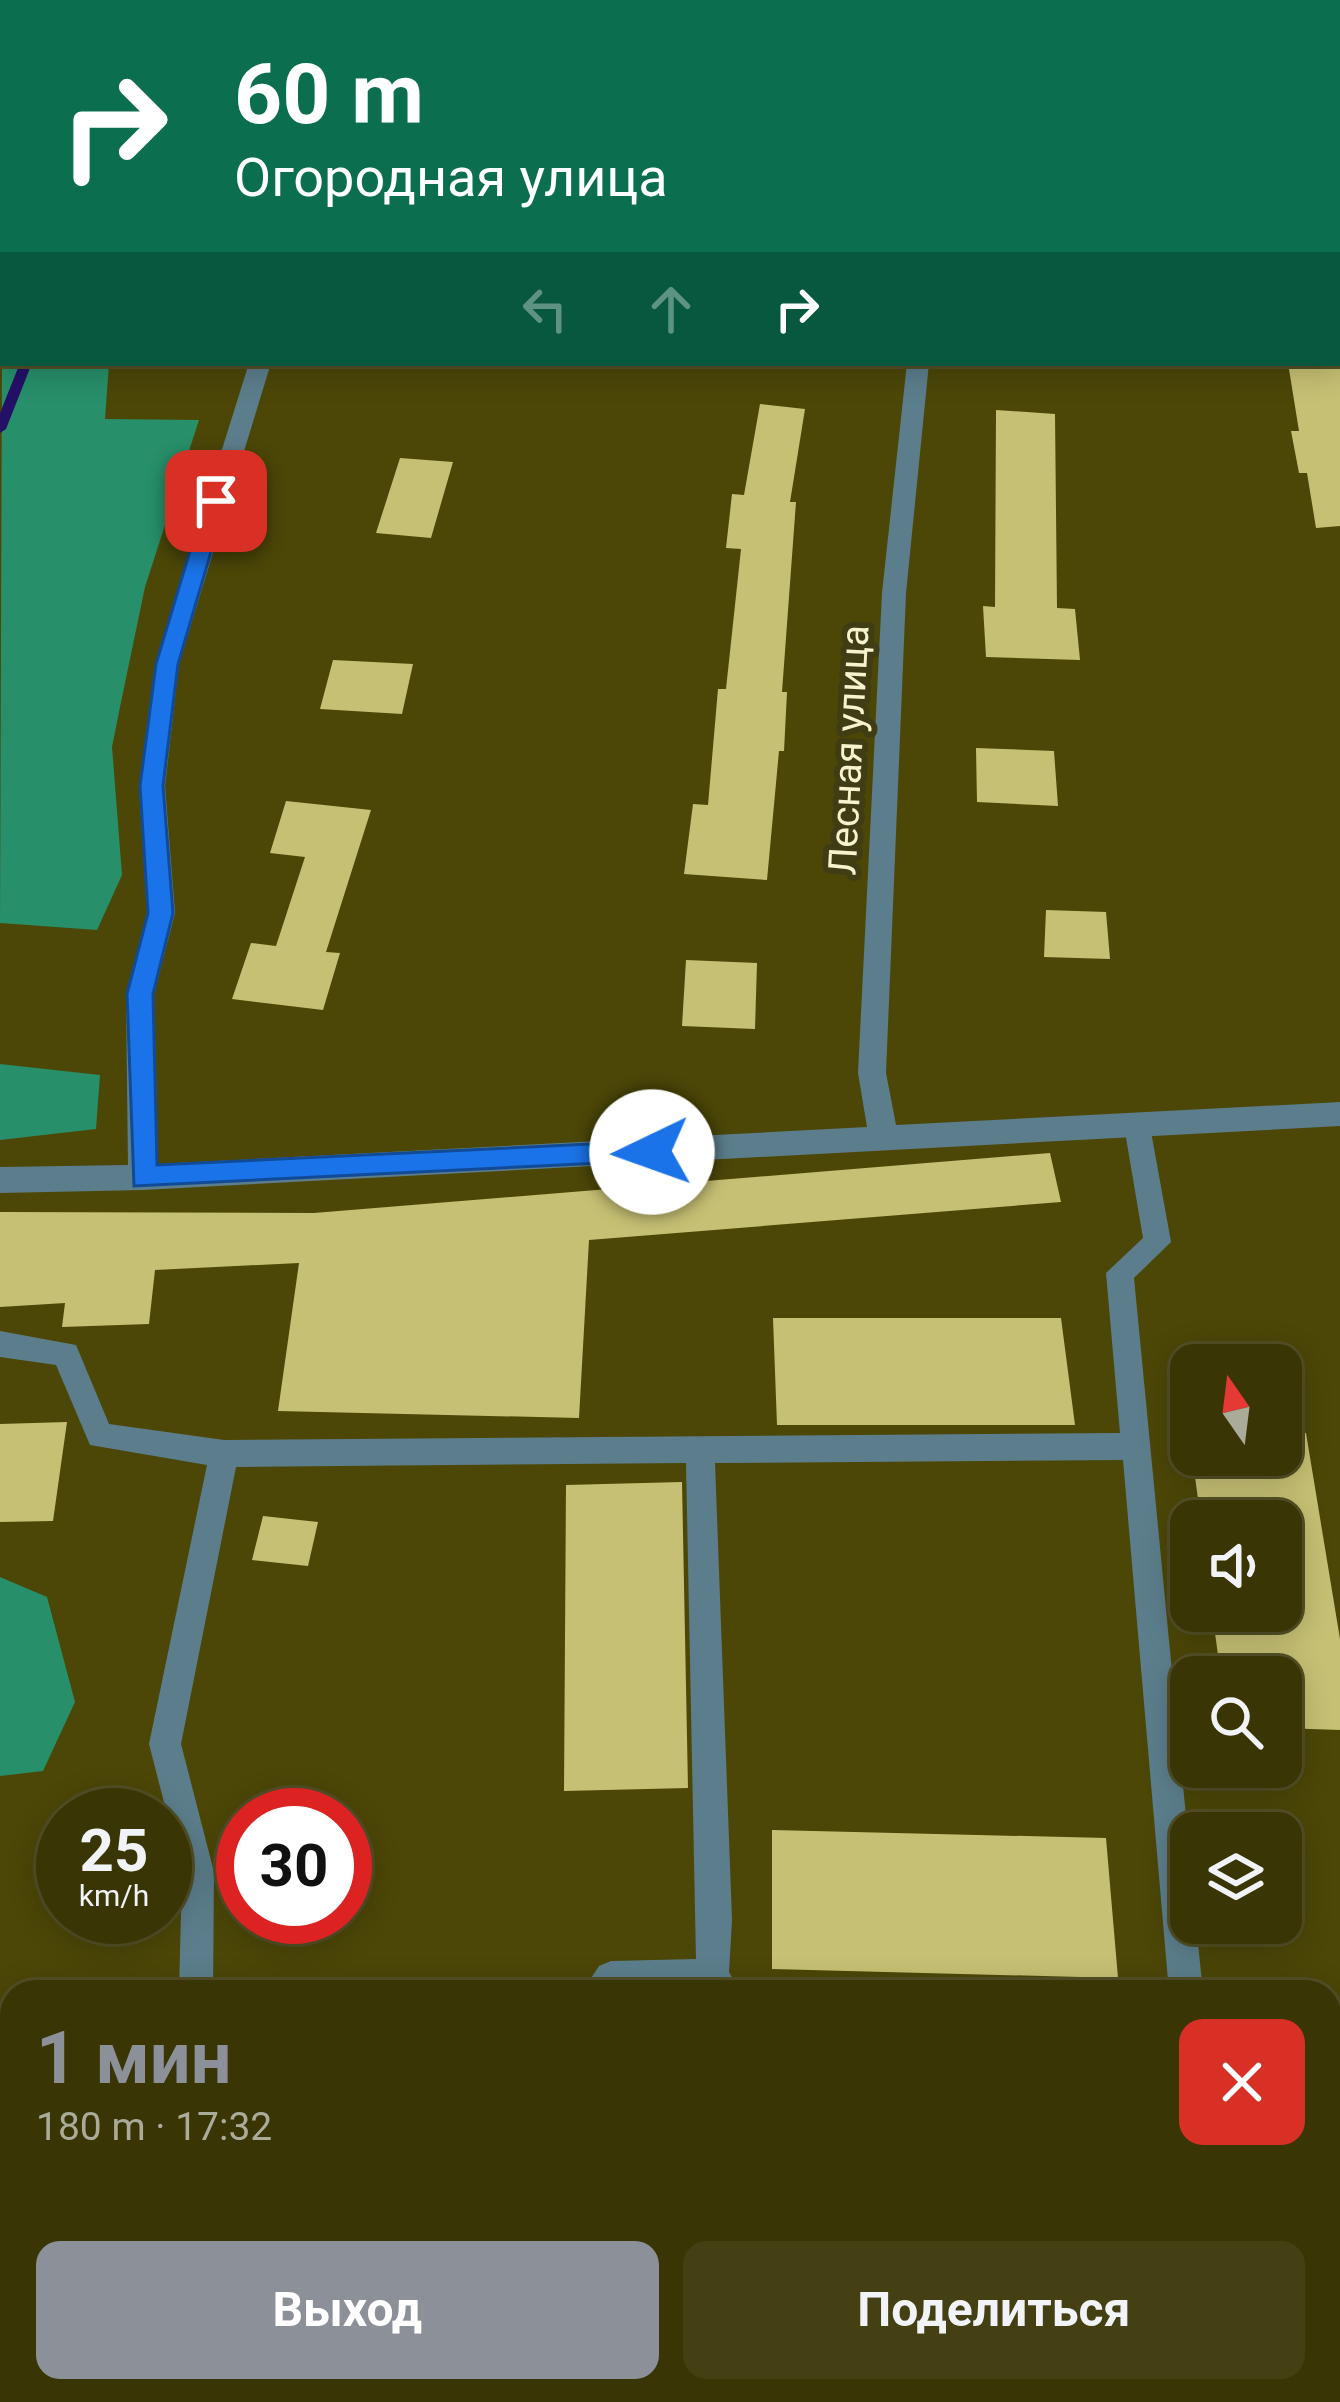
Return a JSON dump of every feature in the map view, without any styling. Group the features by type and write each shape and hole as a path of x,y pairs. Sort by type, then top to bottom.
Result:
{"street":[{"path":"143,1178 140,994 161,913 152,786 167,664 259,366"},
{"name":"Лесная улица","path":"884,1140 872,1073 874,1025 894,593 918,366"},
{"path":"0,1180 143,1178 1340,1114"}],"lane":[{"path":"1137,1126 1157,1242 1120,1274 1180,1980"},
{"path":"0,1344 66,1354 100,1436 224,1454 1136,1446"},
{"path":"700,1450 718,1980"},
{"path":"196,1980 198,1872 165,1744 224,1454"},
{"path":"609,1980 647,1980"}],"green space":[{"path":"2,366 109,366 105,419 199,420 145,587 112,747 122,875 97,930 0,923"},
{"path":"0,1064 100,1075 96,1129 0,1140"},
{"path":"0,1577 47,1597 75,1702 43,1771 0,1776"}],"building":[{"path":"1288,366 1340,366 1340,526 1316,528 1307,473 1299,473 1291,431 1299,431"},
{"path":"760,404 805,409 790,502 796,502 782,692 787,692 784,751 779,751 767,880 684,874 693,804 708,805 718,689 726,689 741,549 726,548 732,494 744,495"},
{"path":"996,410 1055,414 1057,608 1075,609 1080,660 986,657 983,606 995,607"},
{"path":"400,458 453,462 431,538 376,533"},
{"path":"333,660 413,664 402,714 320,709"},
{"path":"976,748 1054,751 1058,806 977,802"},
{"path":"286,801 371,810 326,952 340,953 323,1010 232,999 251,943 276,946 305,857 270,853"},
{"path":"1046,910 1106,912 1110,959 1044,957"},
{"path":"686,960 757,963 755,1029 682,1026"},
{"path":"1050,1153 1061,1202 589,1240 579,1418 278,1411 299,1263 155,1270 149,1324 62,1327 65,1303 0,1307 0,1212 314,1213"},
{"path":"773,1318 1061,1318 1075,1425 777,1425"},
{"path":"67,1422 53,1521 0,1522 0,1424"},
{"path":"1302,1433 1306,1433 1340,1639 1340,1730 1302,1729 1302,1656 1218,1656 1215,1632 1302,1632 1302,1500 1198,1500 1195,1476 1302,1476"},
{"path":"682,1482 688,1788 564,1791 566,1485"},
{"path":"263,1516 318,1522 308,1566 252,1560"},
{"path":"772,1830 1106,1838 1118,1978 772,1969"}],"waterway":[{"path":"0,429 25,366"}],"route":[{"path":"216,501 167,664 152,786 161,913 140,994 143,1178 652,1152"}]}
